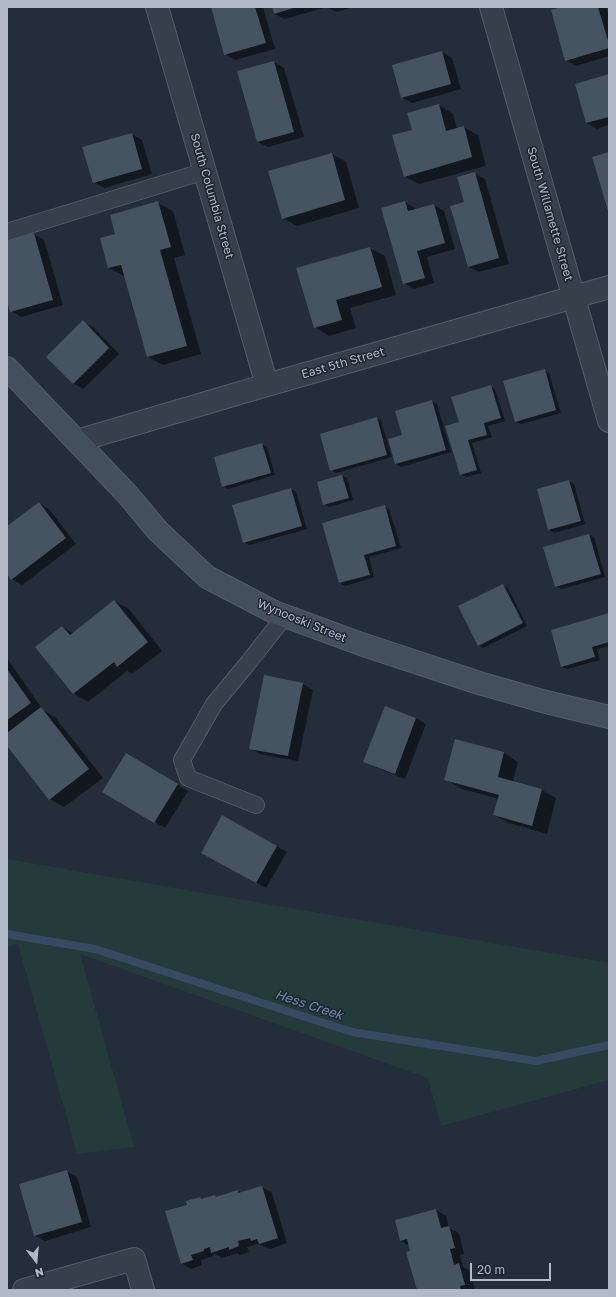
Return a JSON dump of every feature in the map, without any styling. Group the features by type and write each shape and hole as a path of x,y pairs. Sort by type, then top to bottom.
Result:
{"main road":[{"name":"Wynooski Street","path":"7,368 127,494 158,531 207,578 274,612 361,644 479,683 546,702 609,717"}],"street":[{"name":"South Columbia Street","path":"157,7 268,385"},
{"name":"South Willamette Street","path":"491,7 609,421"},
{"name":"East 5th Street","path":"78,442 268,385 609,287"},
{"path":"24,1290 134,1259 143,1290"}],"lane":[{"path":"7,232 205,171"},
{"path":"256,804 188,778 182,760 214,704 285,616"}],"green space":[{"path":"7,859 609,963 609,1080 441,1126 428,1078 80,954 134,1147 77,1154 18,944 7,947"}],"building":[{"path":"211,7 255,7 266,43 224,55"},
{"path":"272,7 297,7 274,14"},
{"path":"562,7 598,7 609,48 565,61 551,10"},
{"path":"442,51 451,84 401,98 392,65"},
{"path":"274,61 294,132 257,142 237,71"},
{"path":"609,74 609,117 586,123 575,84"},
{"path":"439,104 446,131 464,126 472,157 404,177 392,135 412,130 407,113"},
{"path":"132,133 142,169 93,183 82,147"},
{"path":"609,152 609,214 592,157"},
{"path":"332,153 345,200 282,219 268,171"},
{"path":"475,172 499,258 468,267 450,206 464,202 457,177"},
{"path":"158,201 171,247 160,250 187,346 147,357 121,265 108,268 100,238 115,234 110,215"},
{"path":"405,201 408,211 434,204 445,243 417,251 425,278 403,284 381,208"},
{"path":"34,233 53,300 10,312 7,301 7,241"},
{"path":"370,247 382,287 336,300 342,320 314,328 296,268"},
{"path":"83,320 109,348 73,384 46,357"},
{"path":"545,369 556,410 515,422 503,381"},
{"path":"491,385 501,418 484,423 487,435 468,440 477,470 460,475 445,426 459,422 451,397"},
{"path":"432,400 446,450 395,464 388,439 402,435 395,411"},
{"path":"377,417 387,455 330,471 320,434"},
{"path":"262,443 271,473 222,487 214,457"},
{"path":"342,475 349,498 323,505 317,482"},
{"path":"569,480 581,521 548,530 537,489"},
{"path":"291,488 302,526 243,543 232,505"},
{"path":"39,502 66,538 11,580 7,574 7,526"},
{"path":"385,505 396,546 364,555 370,575 339,583 322,523"},
{"path":"589,534 601,574 555,587 543,547"},
{"path":"503,584 523,623 478,646 458,606"},
{"path":"114,600 148,642 117,667 114,662 73,694 35,647 62,626 70,635"},
{"path":"609,613 609,642 592,647 595,657 561,667 551,630"},
{"path":"7,669 31,703 7,720"},
{"path":"264,675 303,683 288,756 249,749"},
{"path":"385,706 416,718 395,774 363,762"},
{"path":"41,707 89,769 49,800 7,746 7,733"},
{"path":"455,739 504,752 498,777 542,789 532,826 493,815 499,795 444,780"},
{"path":"126,753 178,784 154,823 102,792"},
{"path":"222,815 277,846 256,883 201,853"},
{"path":"67,1170 82,1222 34,1236 19,1184"},
{"path":"262,1186 278,1238 259,1244 257,1239 251,1241 250,1238 238,1241 239,1246 229,1250 229,1247 211,1253 210,1247 204,1249 204,1251 191,1255 193,1260 181,1264 165,1211 187,1205 186,1201 200,1197 201,1199 215,1195 216,1197 238,1190 238,1193"},
{"path":"436,1209 441,1228 449,1226 455,1248 450,1249 454,1265 459,1263 465,1285 460,1286 461,1290 417,1290 406,1252 410,1251 407,1239 400,1241 395,1220"}],"waterway":[{"name":"Hess Creek","path":"7,934 95,949 352,1032 536,1061 609,1045"}]}
